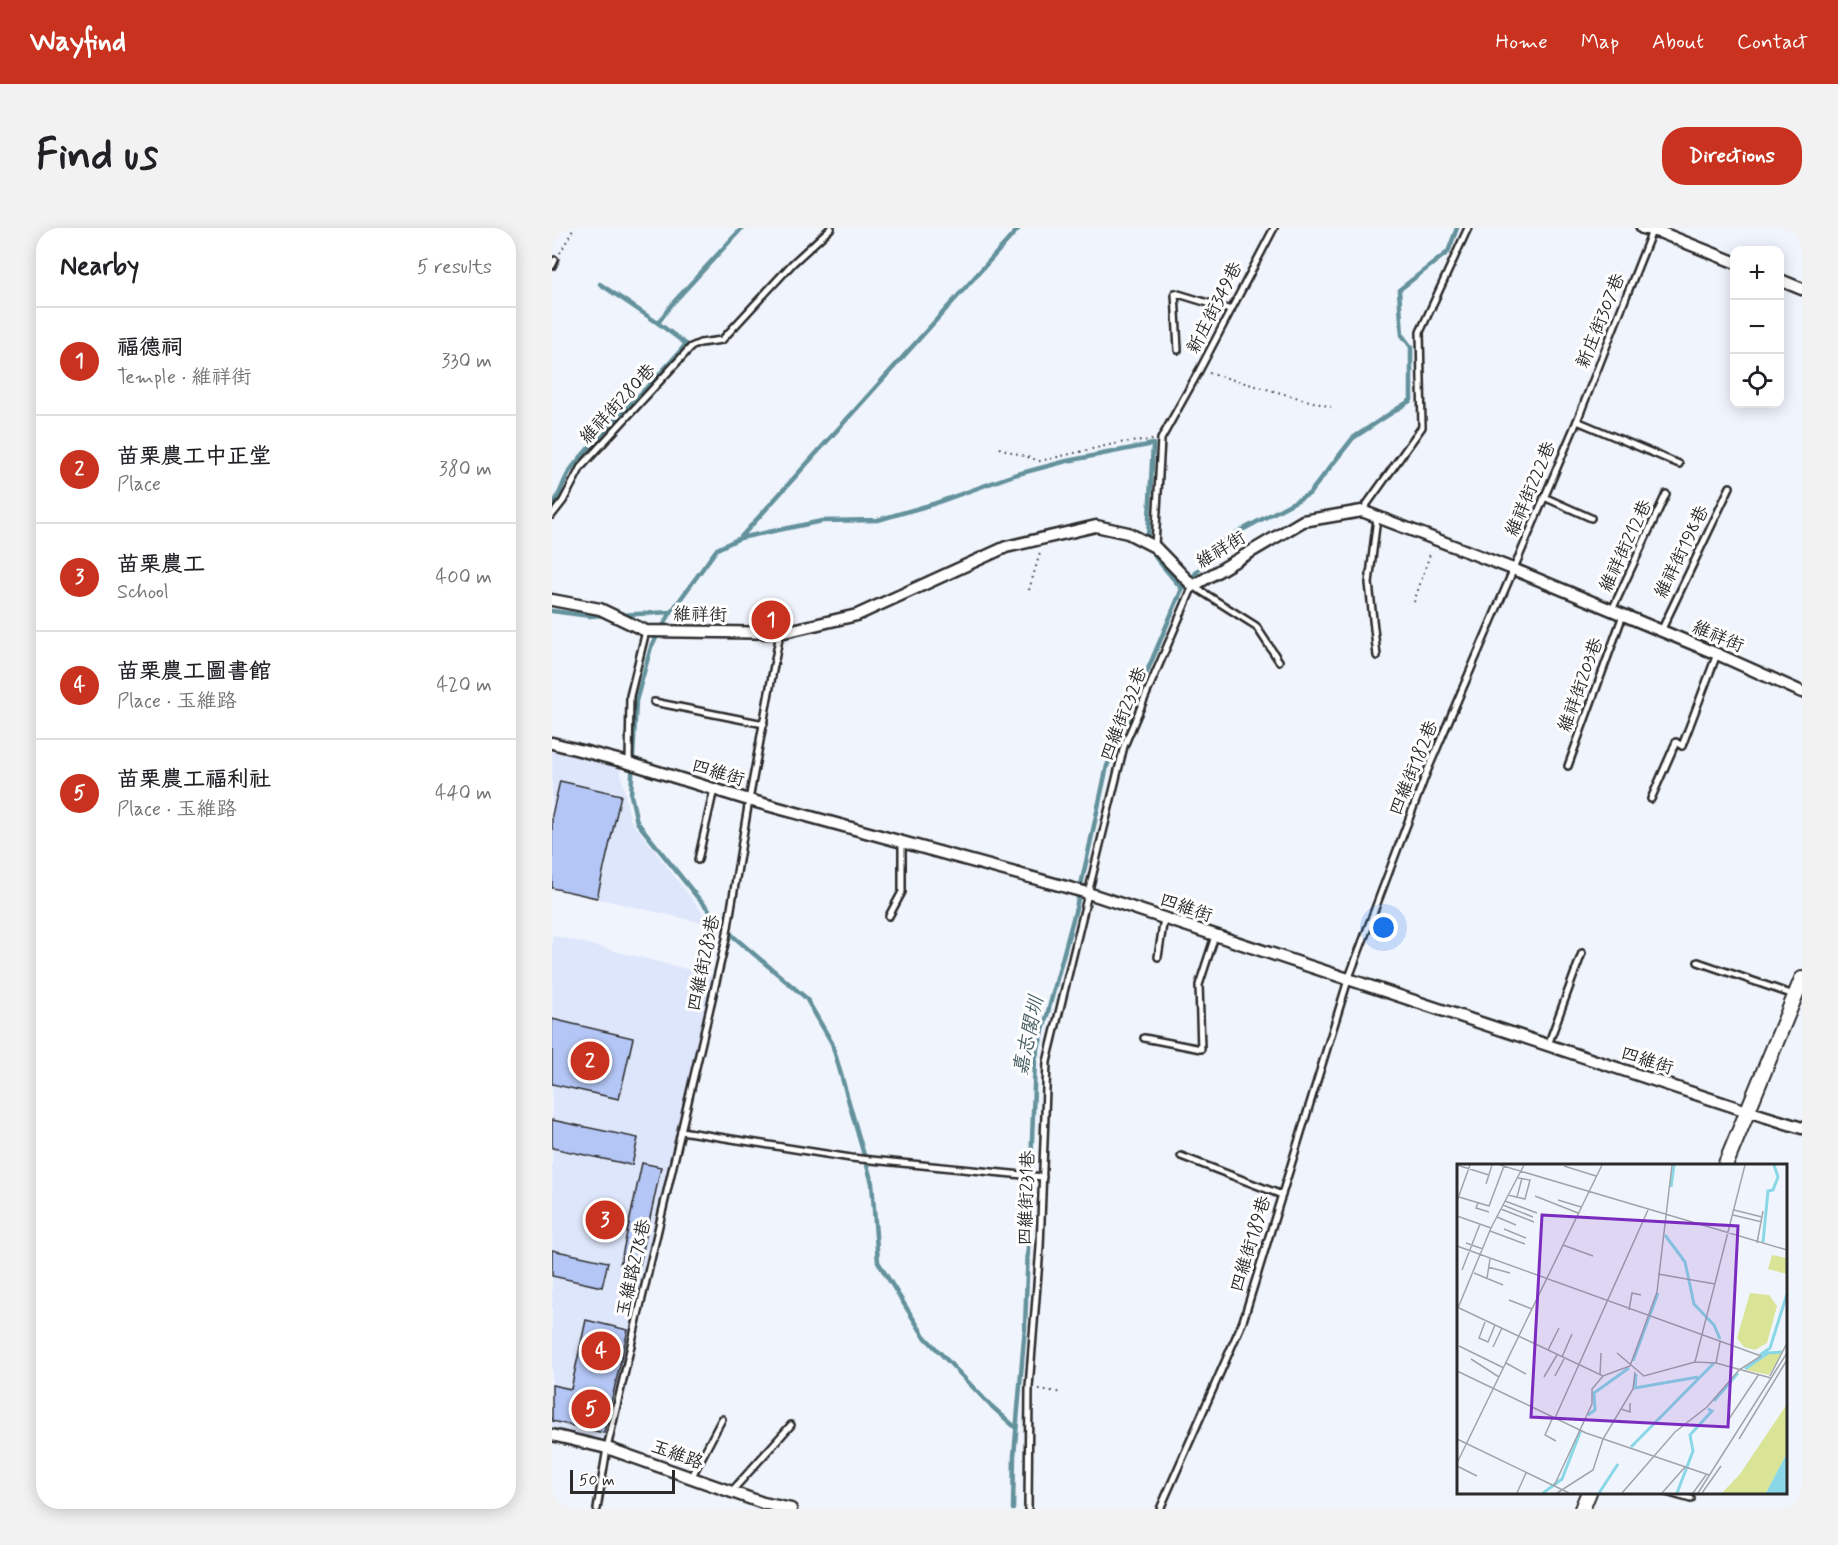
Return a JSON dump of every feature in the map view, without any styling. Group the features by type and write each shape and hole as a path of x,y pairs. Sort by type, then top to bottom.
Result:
{"street":[{"path":"1655,230 1730,260"},
{"path":"1784,282 1802,289"},
{"name":"維祥街","path":"552,600 600,609 646,631 780,633 857,615 1005,547 1096,526 1128,533 1155,547 1193,586 1303,521 1362,512 1513,569 1802,692"},
{"name":"四維街","path":"552,743 628,763 749,800 1088,893 1747,1112 1802,1128"},
{"path":"1726,1164 1802,979"},
{"name":"玉維路","path":"552,1435 607,1448 763,1503 791,1509"},
{"path":"1582,1509 1588,1494"}],"lane":[{"name":"維祥街280巷","path":"552,515 563,501 581,467 691,347 700,343 722,340 793,263 831,228"},
{"name":"新庄街349巷","path":"1161,439 1200,370 1274,228"},
{"path":"1362,512 1422,427 1420,332 1468,228"},
{"name":"新庄街307巷","path":"1577,421 1655,230"},
{"path":"1178,350 1175,293 1231,310"},
{"path":"1577,421 1679,464"},
{"name":"維祥街222巷","path":"1513,569 1577,421"},
{"path":"1155,547 1161,439"},
{"name":"維祥街198巷","path":"1661,631 1730,487"},
{"name":"維祥街212巷","path":"1618,612 1666,494"},
{"path":"1544,497 1591,518"},
{"path":"1377,518 1369,583 1377,656"},
{"name":"四維街182巷","path":"1348,980 1426,774 1513,569"},
{"path":"1193,586 1256,626 1279,661"},
{"name":"四維街232巷","path":"1088,893 1124,746 1193,586"},
{"name":"維祥街203巷","path":"1568,766 1618,612"},
{"path":"628,763 630,696 646,631"},
{"name":"四維街283巷","path":"681,1131 726,939 780,633"},
{"path":"1651,799 1676,742 1682,746 1717,654"},
{"path":"654,702 764,724"},
{"path":"698,860 714,789"},
{"path":"889,916 902,892 902,842"},
{"name":"四維街231巷","path":"1028,1509 1029,1387 1040,1247 1047,1062 1088,893"},
{"path":"1158,957 1164,918"},
{"path":"1144,1038 1201,1049 1198,986 1215,936"},
{"path":"1548,1045 1582,953"},
{"path":"1698,962 1795,995"},
{"name":"四維街189巷","path":"1160,1509 1243,1321 1348,980"},
{"path":"681,1131 851,1158 1043,1177"},
{"name":"玉維路278巷","path":"597,1509 607,1448 681,1131"},
{"path":"1181,1156 1282,1195"},
{"path":"691,1478 722,1419"},
{"path":"731,1492 790,1425"},
{"path":"1673,1494 1690,1499"}],"path":[{"path":"554,263 574,228"},
{"path":"1200,370 1331,407"},
{"path":"999,448 1040,461 1119,443 1161,439"},
{"path":"1029,590 1045,537"},
{"path":"1414,602 1435,540"},
{"path":"1029,1387 1062,1393"}],"shaded area":[{"path":"552,750 620,768 630,819 712,925 552,888"},
{"path":"552,935 714,976 608,1434 604,1440 552,1429"}],"building":[{"path":"560,781 621,795 597,898 552,888 552,815"},
{"path":"552,1019 633,1038 619,1099 552,1084"},
{"path":"552,1120 638,1138 632,1165 552,1148"},
{"path":"642,1163 661,1167 639,1269 620,1265"},
{"path":"552,1250 608,1262 602,1287 552,1276"},
{"path":"586,1320 628,1330 604,1433 552,1421 552,1385 571,1389"}],"waterway":[{"path":"552,506 569,472 585,452 686,344 658,323 672,304 742,228"},
{"path":"740,538 1019,228"},
{"name":"嘉志閣圳","path":"1013,1509 1014,1456 1025,1327 1035,1060 1076,908 1107,766 1182,589 1227,538 1309,494 1353,438 1411,400 1411,347 1402,335 1399,290 1448,252 1457,228"},
{"path":"600,284 658,323"},
{"path":"1016,1428 988,1403 924,1336 878,1262 872,1183 832,1043 806,998 734,937 698,898 637,822 631,795 636,701 651,647 671,612 717,549 740,538 822,521 878,520 933,504 1014,475 1067,461 1153,444 1148,537 1150,542"},
{"path":"1153,550 1156,558 1182,589"},
{"path":"552,611 590,616 605,615"},
{"path":"620,615 671,612"}],"place":[{"name":"福德祠","path":"771,620"},
{"name":"苗栗農工中正堂","path":"590,1061"},
{"name":"苗栗農工","path":"605,1220"},
{"name":"苗栗農工圖書館","path":"601,1351"},
{"name":"苗栗農工福利社","path":"591,1409"}]}
